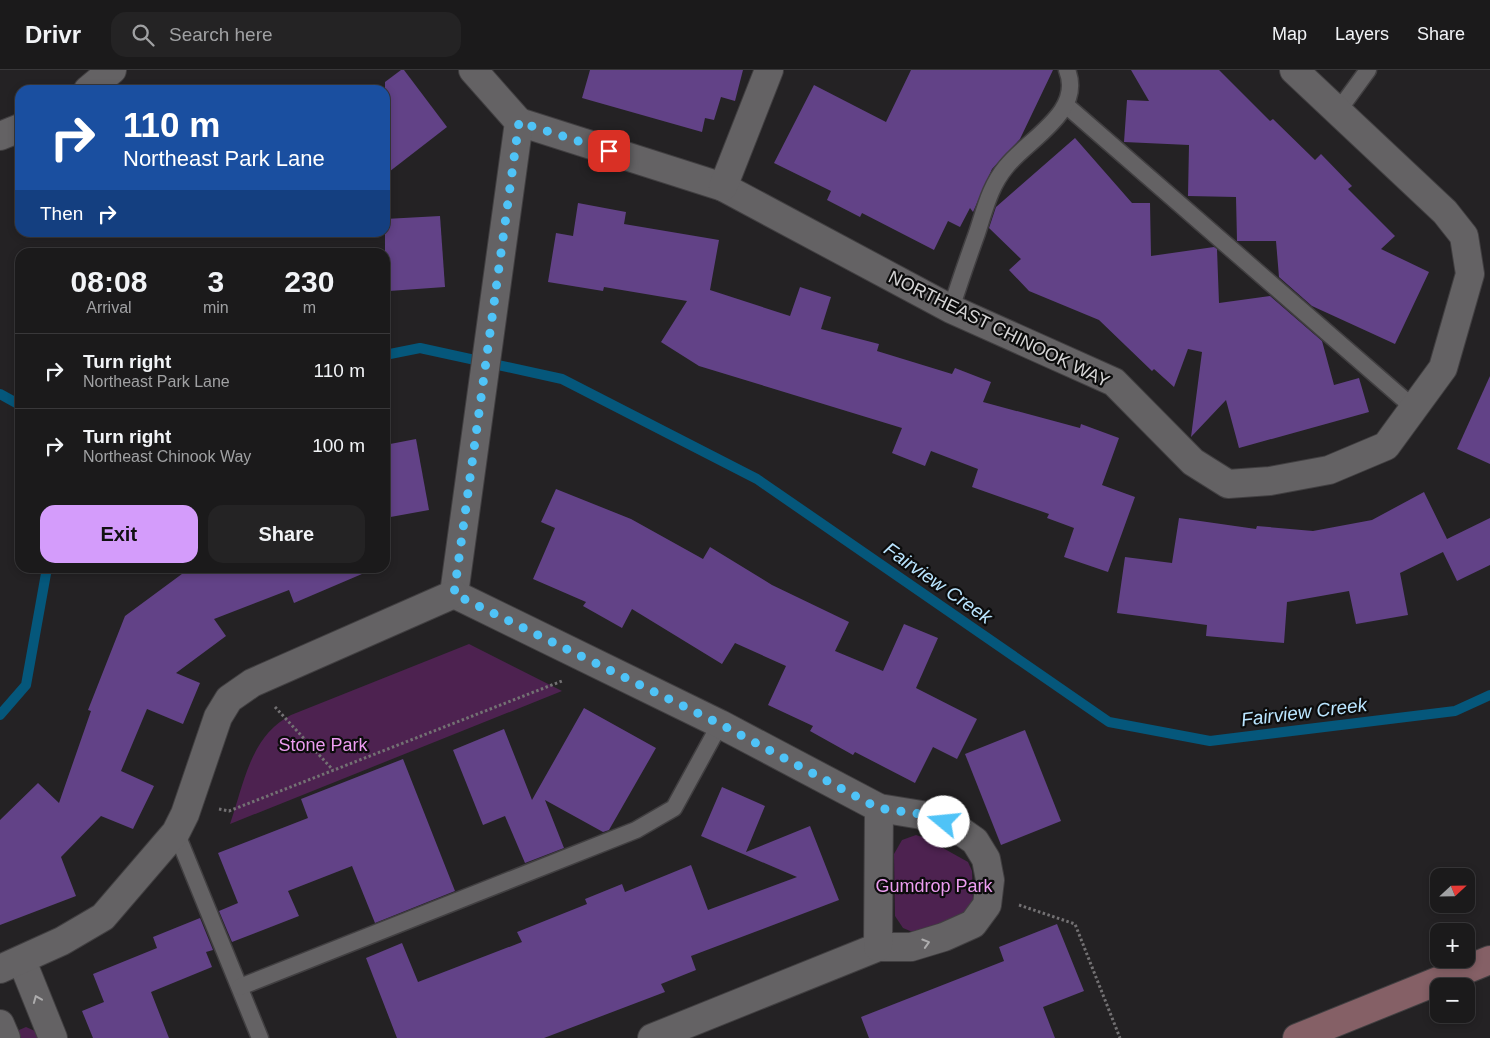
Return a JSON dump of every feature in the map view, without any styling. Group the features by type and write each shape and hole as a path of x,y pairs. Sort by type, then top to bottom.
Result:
{"main road":[{"path":"1298,1038 1490,960"}],"street":[{"path":"94,85 112,70"},
{"path":"454,594 519,122 473,70"},
{"path":"722,188 769,70"},
{"name":"NORTHEAST CHINOOK WAY","path":"519,122 722,188 951,309 1114,382 1193,462 1228,484 1270,481 1329,470 1386,446 1415,409 1443,368 1470,274 1464,236 1445,212 1294,70"},
{"path":"0,136 15,130"},
{"path":"53,1038 11,965 62,941 102,917 176,832 189,803 218,717 229,699 252,682 454,594 720,724 878,808 934,816 955,827 975,841 986,860 990,880 990,896 987,905 973,924 944,938 912,947 878,946 652,1038"},
{"path":"878,808 878,946"},
{"path":"0,1024 6,1038"}],"lane":[{"path":"951,309 995,181 1018,152 1048,128 1067,106 1069,77 1066,70"},
{"path":"1338,111 1368,70"},
{"path":"1067,106 1415,409"},
{"path":"240,987 636,830 674,808 720,724"},
{"path":"176,832 260,1038"}],"path":[{"path":"189,803 229,811 561,682 580,655"},
{"path":"252,682 334,770"},
{"path":"990,896 1075,924 1120,1038"}],"green space":[{"name":"Stone Park","path":"469,644 562,691 230,824 250,762 266,735 277,724 291,715"},
{"name":"Gumdrop Park","path":"916,835 968,862 972,871 973,900 970,908 960,917 915,933 903,928 895,916 894,854 902,840"},
{"path":"26,1027 35,1031 38,1038 16,1038 19,1030"}],"building":[{"path":"401,70 404,70 447,127 390,171 390,85 385,85 385,82"},
{"path":"590,70 743,70 735,101 721,97 714,120 705,118 702,132 582,98"},
{"path":"911,70 1053,70 1020,139 992,169 973,212 970,208 960,227 948,221 934,250 862,213 860,217 827,200 831,191 774,163 814,85 886,122"},
{"path":"1131,70 1219,70 1270,121 1273,119 1315,160 1321,154 1352,186 1348,189 1395,236 1381,249 1429,272 1395,344 1312,306 1279,277 1276,241 1237,241 1236,197 1188,196 1189,145 1124,142 1127,100 1149,101"},
{"path":"1075,138 1132,203 1150,203 1151,256 1214,247 1217,249 1219,303 1270,296 1322,341 1334,385 1359,378 1369,412 1239,448 1226,400 1191,437 1202,352 1188,349 1174,387 1154,369 1152,371 1099,320 1029,291 1009,270 1021,259 989,228 996,207"},
{"path":"578,203 626,212 624,224 719,240 710,290 790,316 800,287 831,297 821,329 879,344 877,351 952,374 955,368 991,382 983,402 1080,428 1081,424 1119,438 1102,485 1135,497 1108,572 1064,557 1074,528 1047,518 1049,514 972,487 978,469 931,451 925,466 892,453 902,428 699,366 661,342 687,301 604,287 603,291 548,282 556,233 573,236"},
{"path":"440,216 445,287 390,291 390,248 385,248 385,237 390,237 390,219"},
{"path":"1490,376 1490,464 1457,449"},
{"path":"416,439 429,510 390,517 390,444"},
{"path":"556,489 631,519 703,559 710,547 772,585 849,622 835,651 883,671 904,624 938,638 916,688 977,719 957,759 933,747 915,783 855,752 853,755 810,731 813,726 768,705 786,666 735,643 722,664 632,609 622,628 583,606 586,602 533,579 555,528 541,522"},
{"path":"1424,492 1447,539 1490,518 1490,565 1457,581 1443,552 1400,573 1408,615 1356,624 1349,591 1287,602 1284,643 1206,636 1207,625 1117,613 1125,557 1172,563 1179,518 1256,529 1257,526 1313,531 1372,520"},
{"path":"183,573 364,573 294,603 289,590 214,619 226,636 176,673 200,683 183,724 147,709 121,771 154,786 133,829 101,816 61,857 76,896 0,925 0,820 38,783 59,803 91,711 88,710 125,616"},
{"path":"584,708 656,748 609,830 603,832 545,800 564,848 525,863 505,816 483,825 453,750 504,729 532,800"},
{"path":"1025,730 1061,821 1001,845 965,754"},
{"path":"403,759 455,891 375,923 352,866 288,891 299,916 232,942 219,911 238,903 218,853 308,818 301,799"},
{"path":"722,787 765,806 746,852 810,826 839,900 691,956 696,970 661,984 665,992 544,1038 397,1038 366,958 402,943 418,982 522,942 517,932 587,904 585,899 622,884 625,892 691,865 708,910 797,877 701,836"},
{"path":"200,918 213,950 206,952 212,967 151,992 169,1038 93,1038 82,1011 104,1002 93,974 157,948 153,937"},
{"path":"1057,924 1084,991 1043,1007 1055,1038 869,1038 861,1017 1004,961 999,947"}],"waterway":[{"name":"Fairview Creek","path":"390,354 420,348 562,379 757,479 1109,722 1210,741 1455,711 1490,695"},
{"name":"Fairview Creek","path":"0,394 15,402"},
{"path":"0,715 26,685 46,573"}],"route":[{"path":"609,151 519,122 454,594 720,724 878,808 934,816 944,822"}]}
